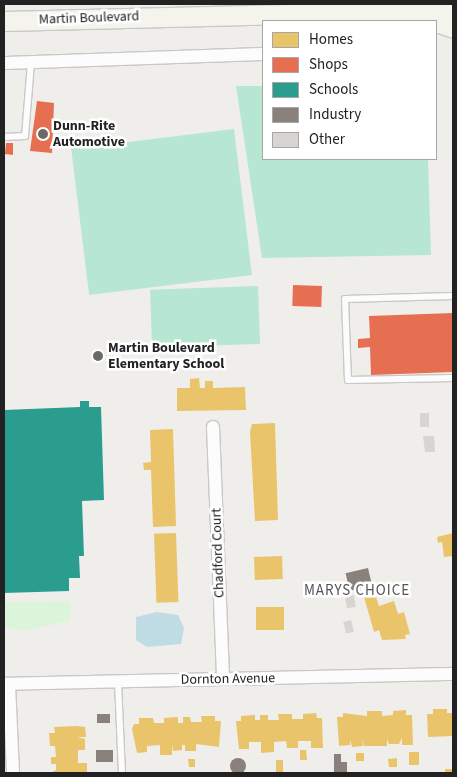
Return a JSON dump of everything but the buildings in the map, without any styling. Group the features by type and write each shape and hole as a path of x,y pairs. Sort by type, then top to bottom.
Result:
{"main road":[{"name":"Martin Boulevard","path":"4,21 324,17 398,10 453,10"},
{"path":"398,10 429,20"},
{"path":"437,22 453,28"}],"street":[{"path":"4,63 262,54"},
{"name":"Chadford Court","path":"213,427 223,679"},
{"name":"Dornton Avenue","path":"6,684 453,674"},
{"path":"6,684 13,773"}],"lane":[{"path":"4,137 25,136 31,63"},
{"path":"453,296 345,299 348,380 453,378"},
{"path":"118,682 122,773"}],"green space":[{"path":"236,86 262,86 262,160 428,160 431,255 262,258"},
{"path":"234,129 252,275 89,295 71,149"},
{"path":"258,286 260,344 152,348 150,290"},
{"path":"70,601 70,620 28,631 4,628 4,602"}],"water":[{"path":"157,612 178,615 184,628 181,644 147,647 136,640 136,617"}],"place":[{"name":"Dunn-Rite Automotive","path":"43,134"},
{"name":"Martin Boulevard Elementary School","path":"98,356"}],"district":[{"name":"MARYS CHOICE","path":"357,591"}]}
